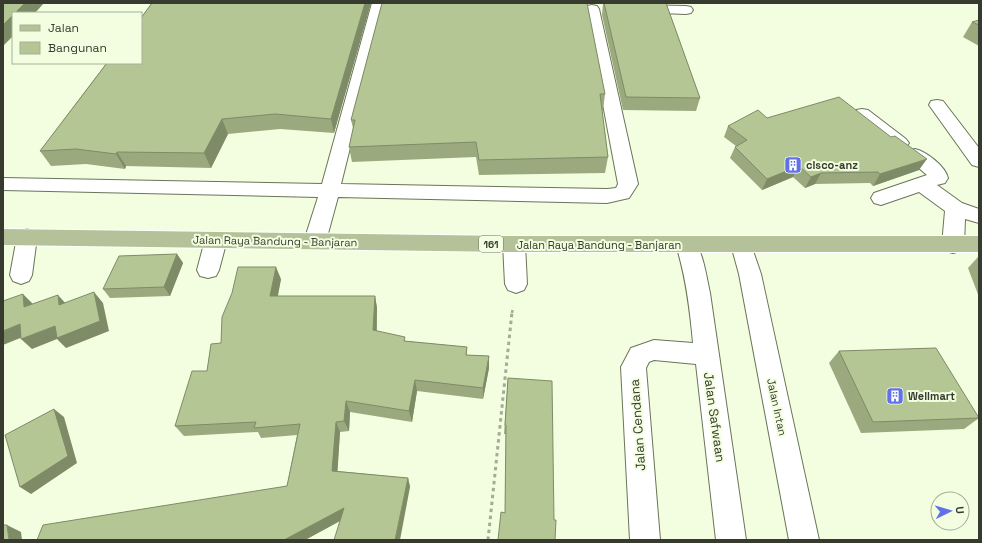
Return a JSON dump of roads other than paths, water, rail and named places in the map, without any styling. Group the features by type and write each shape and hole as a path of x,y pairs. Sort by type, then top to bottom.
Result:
{"main road":[{"name":"Jalan Raya Bandung - Banjaran","path":"3,237 24,256 212,255 315,241 514,244 693,269 742,245 979,244"}],"street":[{"path":"315,241 383,5"},
{"path":"3,184 607,196 622,192 628,184 591,8"},
{"path":"623,9 686,10"},
{"path":"937,105 979,161"},
{"path":"862,114 900,143"},
{"path":"881,198 938,178 937,173 915,155"},
{"path":"921,184 955,208 979,216"},
{"path":"953,244 955,208"},
{"path":"514,244 516,275"},
{"name":"Jalan Intan","path":"742,245 750,274 804,540"},
{"name":"Jalan Safwaan","path":"693,269 731,540"},
{"name":"Jalan Cendana","path":"645,540 633,367 640,355 654,350 706,354"}],"place":[{"name":"cisco-anz","path":"793,165"},
{"name":"Wellmart","path":"895,396"}]}
